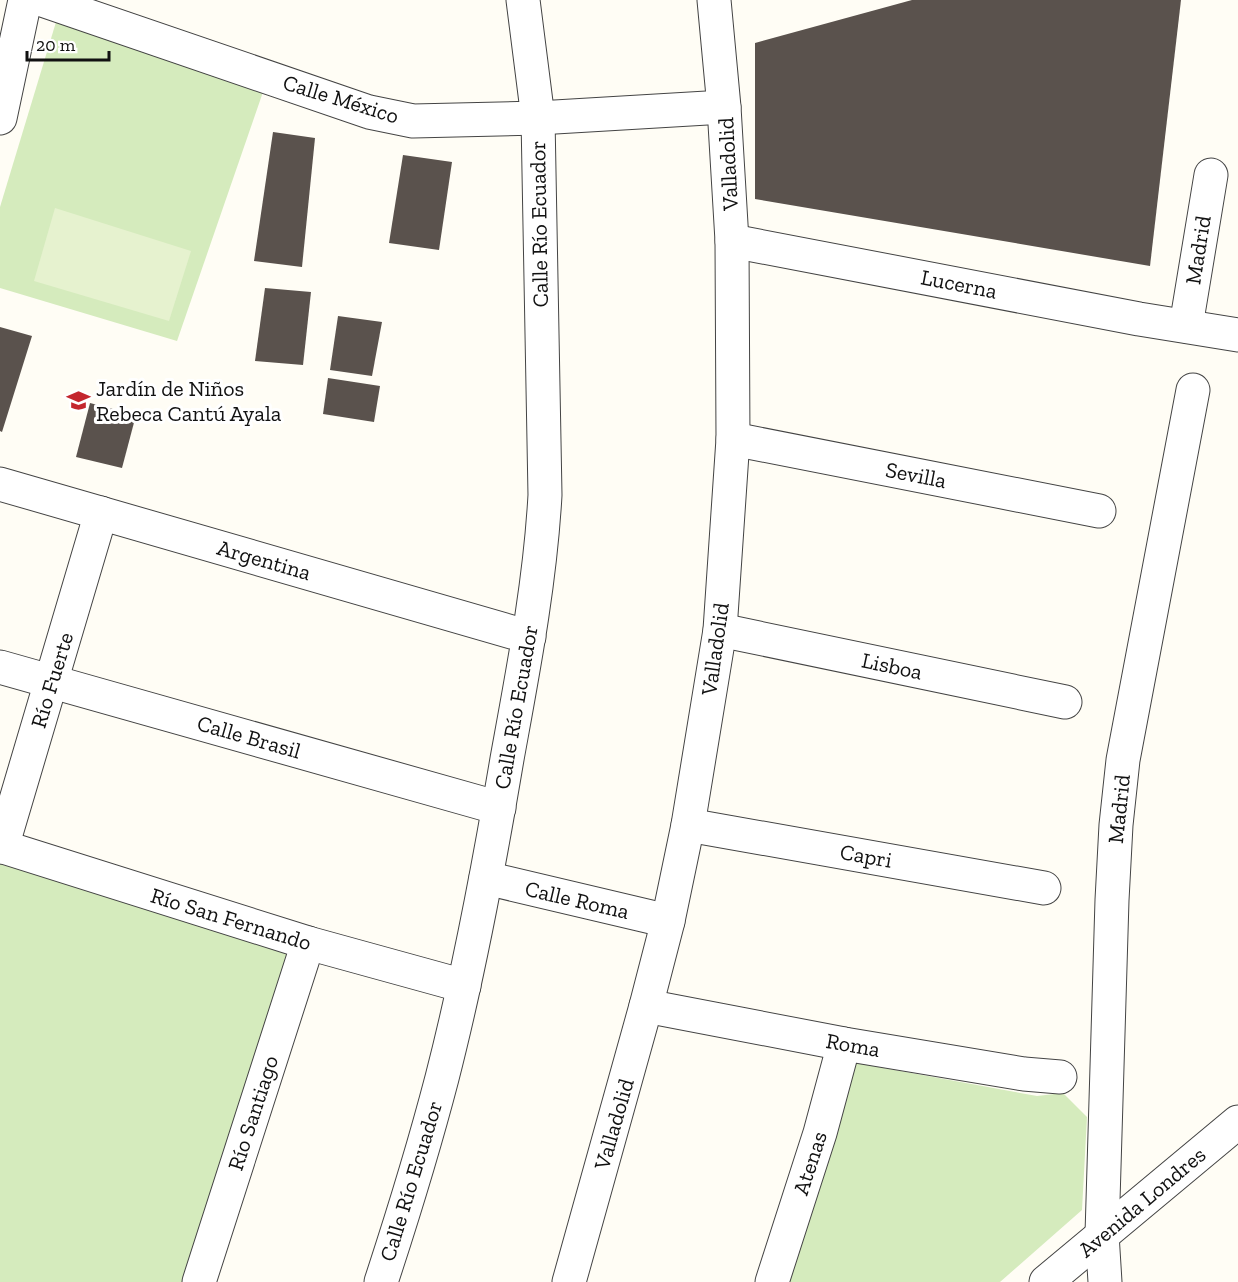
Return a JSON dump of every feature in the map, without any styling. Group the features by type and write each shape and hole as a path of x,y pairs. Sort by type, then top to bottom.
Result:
{"street":[{"path":"0,118 25,0"},
{"name":"Calle México","path":"42,0 369,112 412,121 538,118 724,107"},
{"name":"Calle Río Ecuador","path":"381,1282 418,1168 464,986 499,808 529,637 542,547 545,495 538,118 523,0"},
{"name":"Valladolid","path":"569,1282 668,921 688,825 720,630 733,439 732,241 724,107 714,0"},
{"name":"Madrid","path":"1186,326 1211,174"},
{"name":"Lucerna","path":"732,241 1139,319 1238,335"},
{"name":"Madrid","path":"1105,1282 1102,1234 1116,825 1124,760 1193,390"},
{"name":"Sevilla","path":"733,439 1099,511"},
{"name":"Argentina","path":"0,484 529,637"},
{"name":"Río Fuerte","path":"1,847 101,513"},
{"name":"Lisboa","path":"720,630 1065,702"},
{"name":"Calle Brasil","path":"0,667 499,808"},
{"name":"Capri","path":"688,825 1044,888"},
{"name":"Río San Fernando","path":"1,847 308,943 464,986"},
{"name":"Calle Roma","path":"486,878 668,921"},
{"name":"Río Santiago","path":"199,1282 308,943"},
{"name":"Roma","path":"646,1006 844,1044 1024,1074 1060,1077"},
{"name":"Atenas","path":"772,1282 820,1133 844,1044"},
{"name":"Avenida Londres","path":"1046,1282 1238,1122"}],"green space":[{"path":"56,22 263,92 177,341 0,288 0,207"},
{"path":"55,208 191,251 169,321 34,281"},
{"path":"0,864 280,945 292,963 186,1282 0,1282"},
{"path":"851,1062 1037,1096 1063,1093 1087,1117 1082,1210 1000,1282 788,1282"}],"building":[{"path":"912,0 1181,0 1150,266 755,199 755,43"},
{"path":"273,132 315,138 302,267 254,261"},
{"path":"403,155 452,162 439,250 389,243"},
{"path":"265,288 311,292 303,365 255,361"},
{"path":"338,316 382,322 372,376 330,370"},
{"path":"0,327 32,336 2,432 0,431"},
{"path":"328,378 380,386 374,422 323,414"},
{"path":"90,403 136,415 122,468 76,457"}],"place":[{"name":"Jardín de Niños Rebeca Cantú Ayala","path":"78,401"}]}
